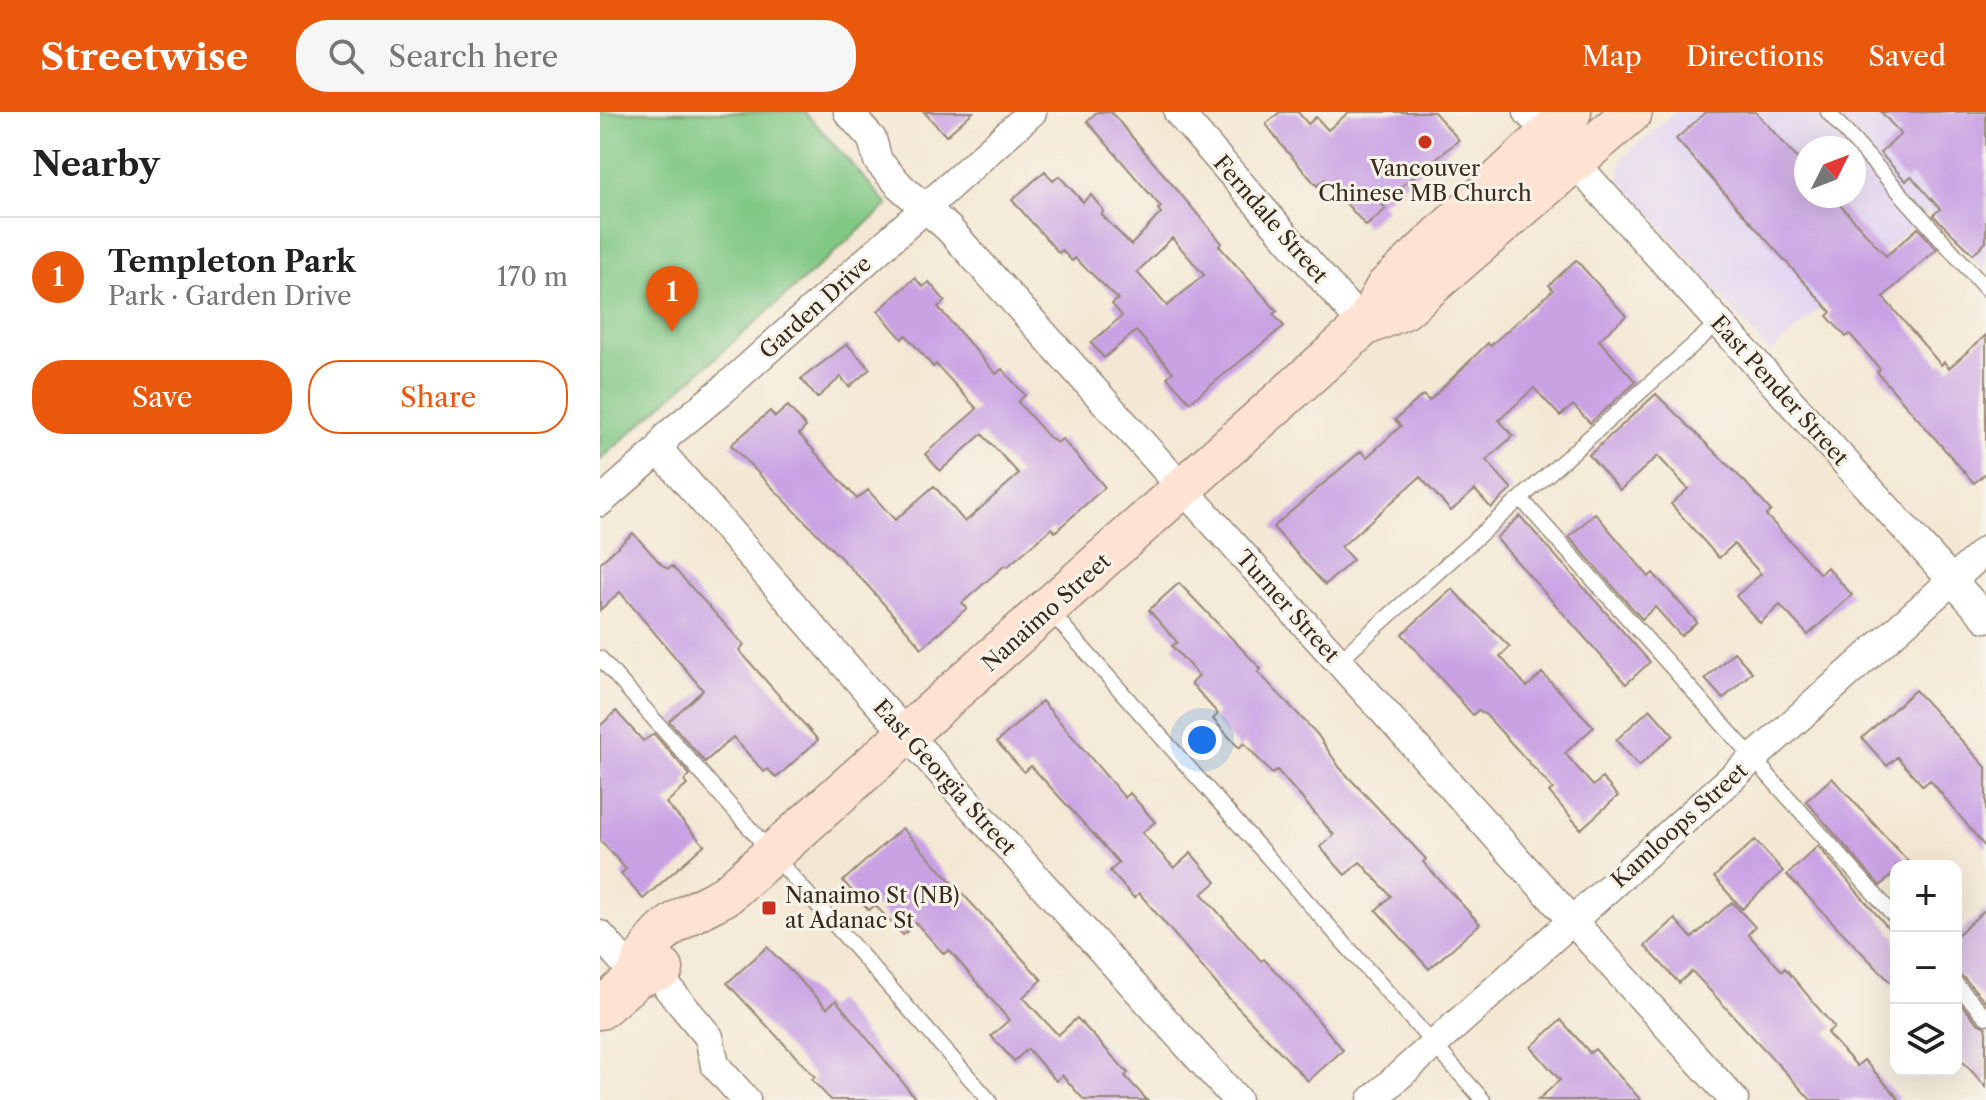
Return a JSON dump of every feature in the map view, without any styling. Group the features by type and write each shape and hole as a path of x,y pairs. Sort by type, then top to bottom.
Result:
{"main road":[{"name":"Nanaimo Street","path":"1364,326 1404,309 1632,112"},
{"name":"Nanaimo Street","path":"600,1009 650,973 645,949 679,920 726,895 1364,326 1386,287 1549,119"}],"street":[{"name":"Turner Street","path":"848,112 872,139 878,161 948,228 1734,1100"},
{"name":"Garden Drive","path":"600,502 659,450 668,435 724,389 1032,112"},
{"name":"Ferndale Street","path":"1178,112 1364,326"},
{"name":"East Pender Street","path":"1574,162 1986,618"},
{"name":"East Georgia Street","path":"659,450 908,735 1237,1100"},
{"name":"Kamloops Street","path":"1372,1100 1986,550"},
{"path":"600,935 668,988 709,1037 715,1065 746,1100"}],"lane":[{"path":"1828,112 1986,289"},
{"path":"1338,661 1719,322"},
{"path":"1522,500 1890,911"},
{"path":"1049,610 1483,1100"},
{"path":"600,658 989,1100"},
{"path":"1962,991 1986,1017"}],"shaded area":[{"path":"1675,112 1986,112 1986,273 1929,211 1770,353 1619,178 1622,158"}],"green space":[{"path":"600,112 805,112 888,205 600,460"}],"building":[{"path":"924,112 973,112 946,136"},
{"path":"1097,112 1111,112 1222,243 1219,246 1277,311 1273,314 1284,326 1190,402 1167,377 1173,372 1136,331 1104,358 1091,343 1122,316 1112,304 1118,299 1075,258 1072,261 1062,250 1059,253 1012,200 1045,171 1053,181 1059,176 1083,202 1091,195 1104,211 1101,214 1131,245 1161,213 1158,209 1161,207 1087,121","holes":["1172,238 1204,275 1167,306 1137,272"]},
{"path":"1280,112 1298,112 1308,124 1316,117 1328,130 1349,112 1434,112 1459,140 1381,203 1386,209 1366,226 1325,179 1317,186 1283,147 1266,124"},
{"path":"1706,112 1756,112 1794,155 1794,208 1843,208 1886,256 1918,228 1937,249 1883,297 1941,365 1944,362 1949,368 1986,335 1986,473 1974,483 1877,372 1880,369 1850,334 1846,337 1827,316 1831,312 1676,139"},
{"path":"1881,112 1986,112 1986,242 1973,254 1933,215 1940,209 1911,176 1906,181 1880,153 1901,134"},
{"path":"1576,260 1626,316 1599,340 1636,382 1590,423 1573,405 1560,416 1534,388 1499,420 1513,436 1486,460 1512,489 1491,508 1475,490 1451,511 1420,477 1341,547 1353,560 1325,585 1273,527 1361,451 1367,457 1401,426 1395,420 1423,395 1429,401 1488,343 1490,346 1553,290 1549,285"},
{"path":"915,278 923,287 929,282 945,301 938,307 996,374 1002,369 1025,395 1018,402 1048,436 1057,443 1062,439 1105,487 1055,532 1052,528 1007,567 1005,565 962,603 967,608 922,648 869,587 731,445 770,411 775,417 788,406 806,427 799,434 857,499 868,490 895,520 934,486 965,522 1019,474 982,434 940,471 925,454 977,409 936,364 933,367 906,335 902,339 878,311"},
{"path":"847,344 870,369 849,387 841,377 817,398 801,379"},
{"path":"1656,394 1746,483 1771,511 1766,515 1820,574 1827,567 1852,595 1808,635 1780,605 1760,623 1736,596 1761,574 1734,544 1719,558 1671,504 1688,489 1658,456 1620,490 1589,455"},
{"path":"1595,513 1649,577 1653,573 1697,622 1681,636 1655,607 1642,619 1569,537"},
{"path":"1520,516 1650,662 1626,684 1496,538"},
{"path":"633,533 661,564 668,569 672,566 744,645 739,650 818,740 776,778 768,769 764,772 733,737 705,762 669,721 703,690 620,592 600,610 600,563"},
{"path":"1179,583 1261,669 1258,672 1317,734 1340,768 1426,859 1423,862 1480,924 1429,969 1376,910 1391,896 1360,862 1345,875 1320,847 1334,835 1277,770 1272,774 1244,743 1239,748 1213,719 1218,714 1191,683 1199,676 1172,646 1177,642 1149,610"},
{"path":"1452,589 1510,647 1500,656 1527,687 1542,673 1594,727 1565,753 1593,786 1602,778 1618,796 1581,829 1549,792 1553,789 1487,716 1478,710 1473,715 1402,634"},
{"path":"1734,652 1752,672 1723,699 1705,679"},
{"path":"1915,690 1986,767 1986,848 1930,780 1923,786 1897,757 1887,766 1862,738"},
{"path":"1042,701 1125,798 1130,793 1155,822 1142,833 1174,868 1191,853 1216,882 1202,894 1261,961 1264,959 1292,989 1343,1050 1308,1081 1225,994 1139,893 1134,898 1110,871 1119,863 1087,827 1031,766 1024,772 997,742"},
{"path":"1650,709 1673,735 1639,766 1616,740"},
{"path":"616,711 643,741 654,734 690,775 684,781 687,785 666,803 704,845 643,899 621,874 626,869 600,840 600,726"},
{"path":"1832,778 1907,860 1890,860 1890,877 1880,886 1806,801"},
{"path":"902,828 1042,980 1023,997 1058,1035 1077,1018 1128,1073 1125,1076 1147,1100 1084,1100 1062,1075 1056,1081 1028,1049 1014,1061 991,1036 1009,1020 949,950 944,954 916,923 903,935 875,905 869,910 843,881"},
{"path":"1755,840 1783,871 1742,909 1714,877"},
{"path":"1818,846 1890,930 1890,982 1787,875"},
{"path":"1732,902 1755,927 1748,934 1782,971 1785,968 1834,1027 1827,1033 1857,1066 1864,1060 1900,1100 1811,1100 1692,971 1679,983 1645,946 1675,919 1692,938"},
{"path":"1986,909 1986,1002 1962,977 1962,931"},
{"path":"767,947 827,1008 836,1000 917,1100 831,1100 812,1080 815,1077 727,983"},
{"path":"1962,1006 1979,1024 1986,1027 1986,1087 1962,1061"},
{"path":"1561,1020 1590,1053 1595,1049 1641,1100 1538,1100 1560,1080 1531,1047"}],"place":[{"name":"Vancouver Chinese MB Church","path":"1425,142"},
{"name":"Templeton Park","path":"672,332"},
{"name":"Nanaimo St (NB) at Adanac St","path":"769,908"}]}
